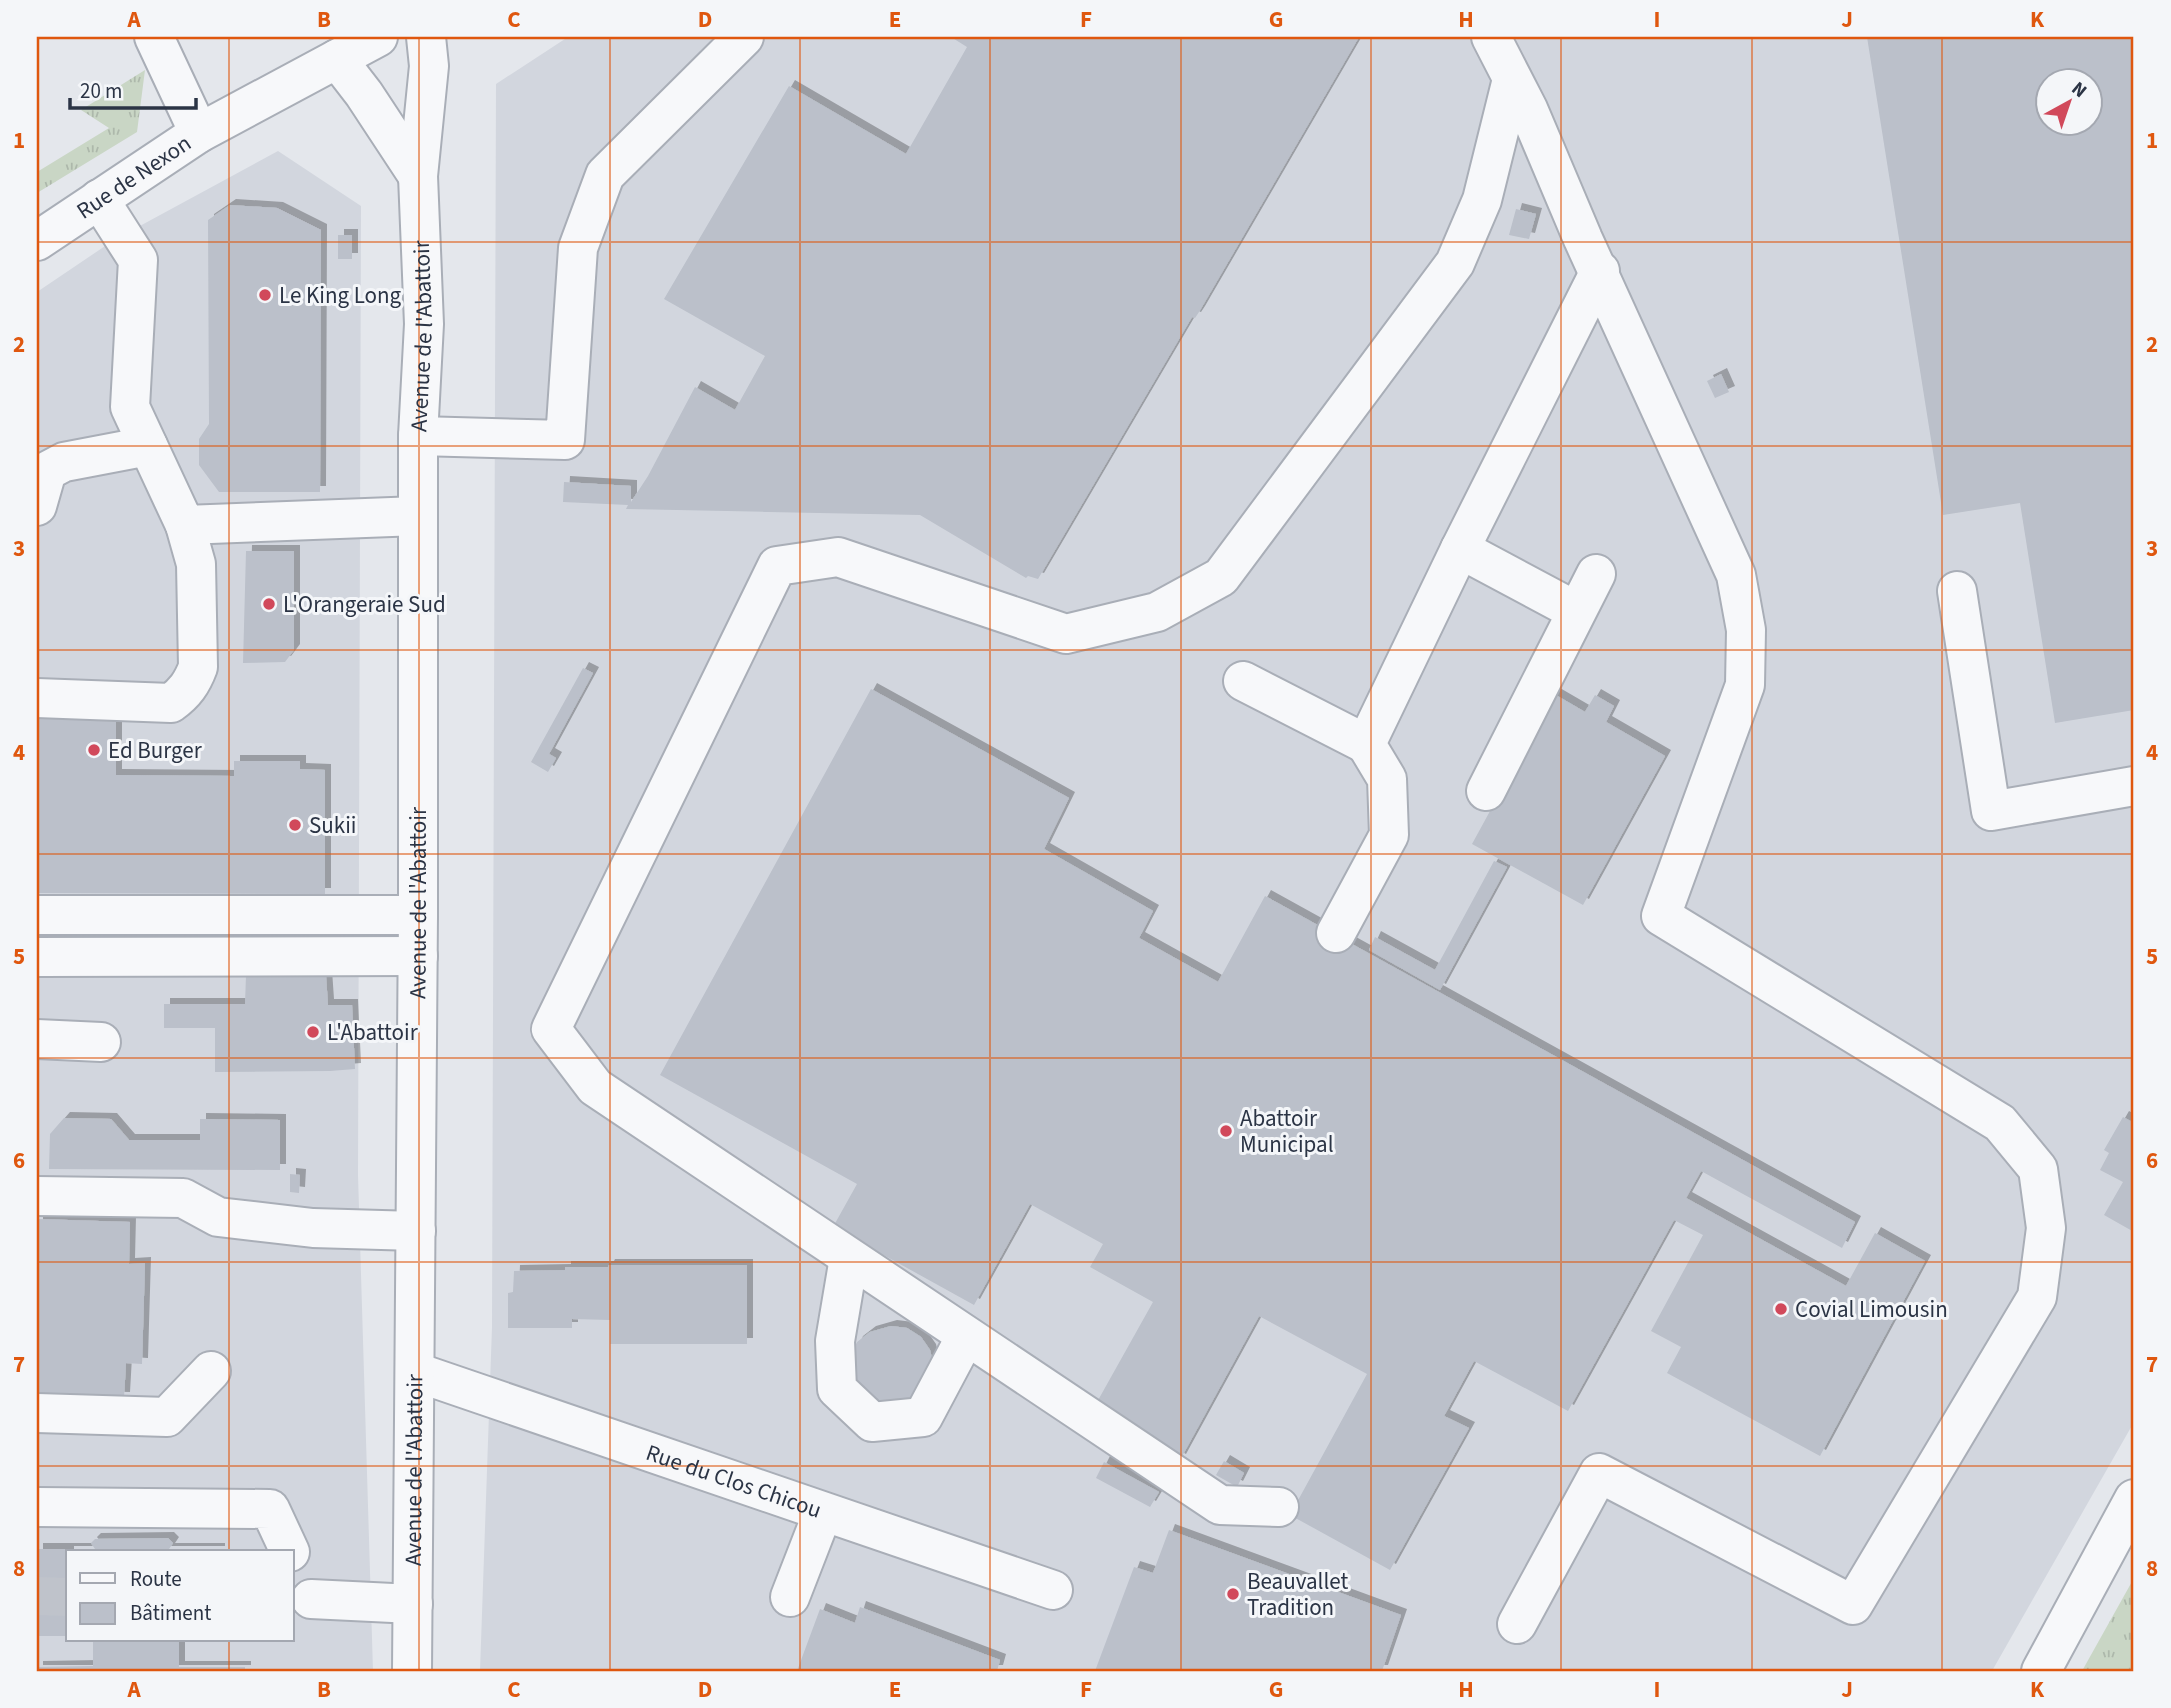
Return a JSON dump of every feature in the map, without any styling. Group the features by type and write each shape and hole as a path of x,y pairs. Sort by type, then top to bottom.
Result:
{"street":[{"path":"154,37 199,133"},
{"name":"Rue de Nexon","path":"37,241 199,133 378,37"},
{"name":"Avenue de l'Abattoir","path":"412,1671 416,1372 418,436 424,324 418,176 429,66 426,37"},
{"path":"418,436 565,440 578,248 604,175 744,37"},
{"path":"1492,37 1528,109 1583,239 1600,271 1737,575 1746,630 1745,685 1661,916 2000,1123 2038,1169 2046,1228 2038,1297 1853,1605 1599,1472 1517,1625"},
{"path":"337,59 364,94 418,176"},
{"path":"1279,1507 1220,1506 595,1087 551,1029 777,566 838,556 1066,634 1157,612 1221,577 1455,263 1482,200 1512,79"},
{"path":"37,698 171,703 192,683 198,667 196,564 185,525 130,407 138,260 99,199"},
{"path":"1366,744 1460,549 1600,271"},
{"path":"37,506 47,471 64,462 148,446"},
{"path":"185,525 418,516"},
{"path":"1460,549 1576,611"},
{"path":"1486,791 1595,574"},
{"path":"1957,591 1991,811 2134,786"},
{"path":"1243,681 1366,744 1387,779 1389,835 1336,933"},
{"path":"37,915 418,915"},
{"path":"37,957 418,956"},
{"path":"37,1039 101,1042"},
{"path":"37,1196 183,1198 218,1217 313,1228 416,1231"},
{"path":"849,1258 835,1340 837,1389 872,1422 923,1417 967,1336"},
{"path":"37,1413 167,1417 211,1371"},
{"name":"Rue du Clos Chicou","path":"416,1372 1053,1590"},
{"path":"2041,1671 2134,1499"},
{"path":"37,1507 270,1509 289,1550"},
{"path":"790,1597 823,1512"},
{"path":"294,1566 302,1599 413,1604"}],"shaded area":[{"path":"568,37 2134,37 2134,1422 1992,1671 480,1671 492,1327 496,84"},
{"path":"278,151 361,206 358,1175 373,1671 37,1671 37,292 114,240"}],"green space":[{"path":"145,70 137,132 37,193 37,172 109,128 81,110"},
{"path":"2134,1578 2134,1671 2082,1671"}],"building":[{"path":"951,37 1359,37 1199,312 1195,318 1192,317 1038,579 1028,576 1026,578 920,515 626,509 628,505 563,502 564,482 631,486 631,502 648,476 695,387 735,410 765,356 664,299 789,86 906,154 967,47"},
{"path":"1867,37 2134,37 2134,710 2055,723 2020,503 1943,515"},
{"path":"230,205 277,208 321,230 320,492 219,492 199,465 199,439 209,424 208,220"},
{"path":"1516,209 1536,214 1529,239 1509,235"},
{"path":"338,235 352,235 352,259 338,259"},
{"path":"1721,374 1729,392 1715,398 1707,381"},
{"path":"246,551 294,551 294,650 285,662 243,663"},
{"path":"583,668 593,673 549,754 556,758 548,772 531,762"},
{"name":"Abattoir Municipal","path":"871,689 1069,798 1044,849 1153,911 1139,938 1218,982 1265,896 1855,1222 1842,1248 1701,1171 1686,1198 1846,1286 1875,1233 1925,1261 1820,1456 1667,1373 1681,1347 1651,1331 1703,1235 1674,1220 1568,1411 1474,1361 1444,1416 1469,1428 1390,1570 1290,1515 1367,1374 1259,1316 1180,1460 1092,1411 1153,1302 1090,1267 1103,1244 1030,1204 974,1305 833,1227 857,1184 660,1075"},
{"path":"1554,694 1585,712 1595,695 1614,706 1606,722 1665,756 1583,905 1472,844"},
{"path":"37,718 116,718 116,775 234,776 234,761 300,761 300,769 325,770 325,894 37,893"},
{"path":"1494,861 1507,867 1440,990 1369,950 1375,937 1435,970"},
{"path":"246,975 326,976 328,1005 352,1005 355,1069 215,1072 215,1028 164,1028 164,1004 245,1004"},
{"path":"2123,1117 2134,1123 2134,1232 2104,1215 2123,1182 2100,1170 2109,1153 2104,1150"},
{"path":"64,1118 111,1119 129,1140 200,1140 200,1119 280,1120 280,1170 49,1169 50,1134"},
{"path":"290,1174 300,1175 299,1193 290,1192"},
{"path":"37,1219 130,1222 129,1264 145,1263 142,1364 126,1363 124,1398 37,1396"},
{"path":"747,1265 747,1344 610,1344 610,1320 572,1319 572,1328 508,1328 508,1293 513,1292 514,1271 565,1270 565,1267"},
{"path":"891,1326 907,1328 921,1337 930,1350 935,1371 926,1396 898,1412 855,1394 848,1362 857,1342 870,1332"},
{"path":"1224,1461 1244,1473 1237,1487 1216,1475"},
{"path":"1104,1462 1159,1492 1150,1507 1096,1478"},
{"name":"Beauvallet Tradition","path":"1169,1530 1401,1615 1382,1671 1095,1671 1134,1567 1153,1573"},
{"path":"168,1538 173,1543 169,1549 219,1550 66,1550 66,1636 37,1636 37,1549 95,1549 91,1543 95,1539"},
{"path":"860,1607 1000,1660 997,1671 797,1671 820,1609 855,1623"},
{"path":"93,1642 179,1642 179,1667 245,1667 245,1671 37,1671 37,1667 93,1666"}],"tunnel":[{"path":"37,1596 66,1597"}],"place":[{"name":"Le King Long","path":"265,295"},
{"name":"L'Orangeraie Sud","path":"269,604"},
{"name":"Ed Burger","path":"94,750"},
{"name":"Sukii","path":"295,825"},
{"name":"L'Abattoir","path":"313,1032"},
{"name":"Abattoir Municipal","path":"1226,1131"},
{"name":"Covial Limousin","path":"1781,1309"},
{"name":"Beauvallet Tradition","path":"1233,1594"}]}
